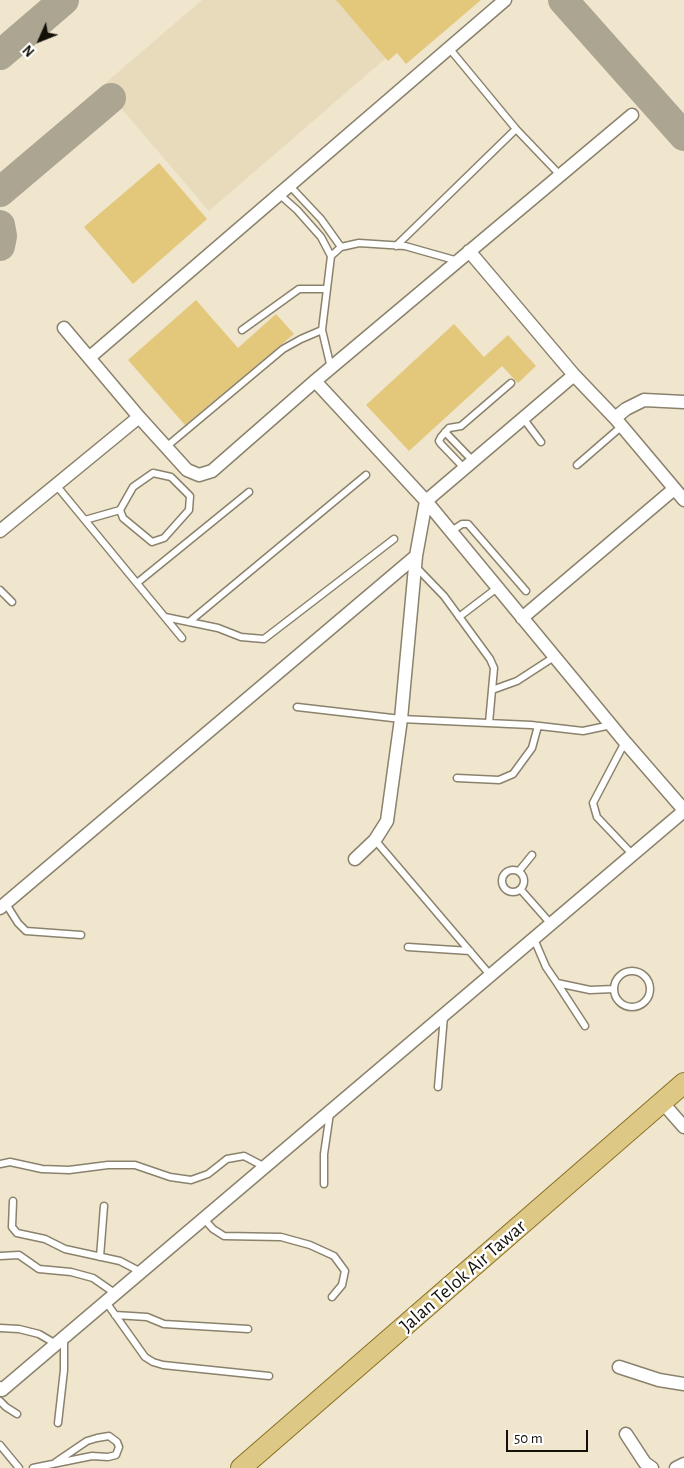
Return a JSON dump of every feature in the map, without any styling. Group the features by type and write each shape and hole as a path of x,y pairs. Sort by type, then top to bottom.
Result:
{"main road":[{"name":"Jalan Telok Air Tawar","path":"241,1468 684,1083"}],"street":[{"path":"90,357 505,0"},
{"path":"64,328 139,417 187,470 198,475 212,471 315,381 632,114"},
{"path":"469,251 574,375 619,422 684,500"},
{"path":"355,859 375,840 387,821 401,720 415,560 426,501 574,375"},
{"path":"1,1393 684,811 426,501 315,381"},
{"path":"619,422 626,409 644,400 684,402"},
{"path":"0,531 139,417"},
{"path":"522,618 674,489"},
{"path":"3,906 415,560"},
{"path":"662,1102 684,1127"},
{"path":"619,1367 659,1380 684,1384"},
{"path":"626,1434 645,1463 652,1468"},
{"path":"676,1468 684,1464"}],"lane":[{"path":"450,48 516,129 560,175"},
{"path":"396,246 516,129"},
{"path":"290,185 321,219 341,247"},
{"path":"279,194 297,210 321,237 331,256 322,330 331,368"},
{"path":"331,256 341,247 359,244 405,246 458,261"},
{"path":"242,330 298,289 328,289"},
{"path":"166,447 283,349 301,338 322,330"},
{"path":"469,465 439,441 449,428 461,426 512,384"},
{"path":"523,418 541,442"},
{"path":"577,465 619,422"},
{"path":"445,432 469,465"},
{"path":"85,520 120,510 133,487 153,473 171,477 190,496 189,510 164,538 152,542 123,518 120,510"},
{"path":"189,622 366,475"},
{"path":"56,485 182,638"},
{"path":"137,583 249,492"},
{"path":"450,532 462,524 468,524 526,591"},
{"path":"165,617 218,628 241,637 264,639 394,539"},
{"path":"415,560 490,659 494,668 489,724"},
{"path":"459,618 497,588"},
{"path":"0,590 12,602"},
{"path":"492,690 517,681 554,657"},
{"path":"297,706 401,720 538,726 583,731 611,725"},
{"path":"457,778 499,780 513,774 532,748 538,726"},
{"path":"625,742 593,803 597,817 633,855"},
{"path":"375,840 491,976"},
{"path":"519,871 532,855"},
{"path":"512,869 519,871 524,880 521,890 514,893 507,891 502,886 502,878 505,872 512,869"},
{"path":"521,890 551,924"},
{"path":"3,906 26,930 81,935"},
{"path":"534,939 546,967 585,1026"},
{"path":"408,947 470,951"},
{"path":"634,971 644,975 650,983 650,994 644,1002 635,1007 625,1005 617,999 614,989 617,979 624,972 634,971"},
{"path":"557,983 590,990 614,989"},
{"path":"438,1088 444,1015"},
{"path":"324,1184 324,1154 330,1112"},
{"path":"0,1159 42,1169 69,1170 108,1165 135,1165 170,1177 191,1180 208,1174 227,1159 244,1156 265,1167"},
{"path":"0,1164 10,1162"},
{"path":"13,1202 12,1228 16,1233 45,1239 65,1249 120,1261 142,1272"},
{"path":"100,1257 104,1206"},
{"path":"204,1219 213,1229 224,1236 280,1237 310,1245 334,1256 345,1271 342,1285 332,1296"},
{"path":"0,1256 19,1254 38,1269 71,1272 93,1278 111,1298 115,1314 145,1357 152,1362 163,1365 269,1376"},
{"path":"115,1314 147,1316 164,1324 248,1329"},
{"path":"0,1328 19,1329 60,1341 64,1370 58,1423"},
{"path":"1,1393 6,1407 17,1414"},
{"path":"0,1445 19,1467 33,1468 92,1456 108,1458 116,1455 119,1447 117,1442 108,1436 97,1438 87,1441 56,1462"}],"shaded area":[{"path":"202,0 336,0 386,58 209,211 102,86"}],"building":[{"path":"336,0 481,0 406,64 397,53 388,61"},
{"path":"159,163 207,219 133,284 84,227"},
{"path":"196,300 238,348 276,314 294,334 185,425 128,360"},
{"path":"454,324 484,357 508,335 536,366 518,383 502,366 409,451 366,405"}],"taxiway":[{"path":"0,55 64,0"},
{"path":"563,0 684,136"},
{"path":"0,192 111,98"},
{"path":"0,225 2,236 0,246"}]}
